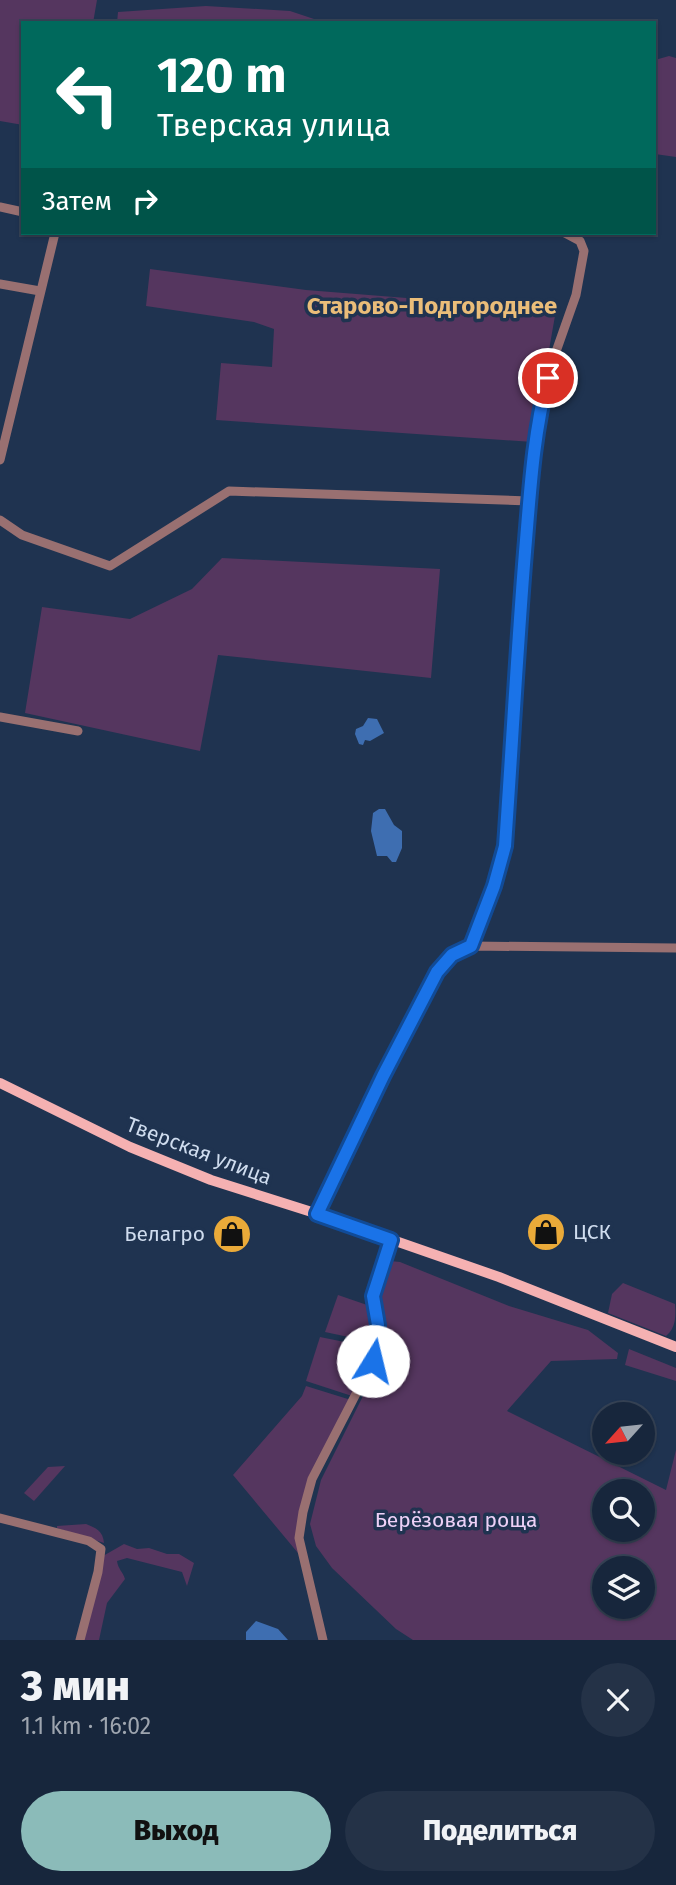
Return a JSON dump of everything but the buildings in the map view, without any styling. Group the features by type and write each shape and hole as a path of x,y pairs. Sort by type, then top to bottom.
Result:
{"main road":[{"name":"Тверская улица","path":"0,1083 158,1159 211,1180 317,1214 540,1293 676,1347"}],"street":[{"path":"0,207 21,212"},
{"path":"0,460 54,235"},
{"path":"471,946 494,886 505,846 515,675 535,442 544,393 582,269 584,251 580,242 572,235"},
{"path":"0,284 40,291"},
{"path":"0,520 22,535 110,566 229,491 529,501"},
{"path":"0,717 78,731"},
{"path":"317,1214 383,1076 437,972 452,955 471,946 676,948"},
{"path":"323,1640 299,1538 303,1512 312,1479 373,1361 378,1325 373,1296 391,1240"},
{"path":"0,1518 89,1541 99,1547 102,1552 101,1559 80,1640"}],"green space":[{"path":"0,0 97,0 93,21 21,21 21,125 0,121"},
{"path":"206,6 290,11 320,21 117,21 118,12"},
{"path":"669,56 676,58 676,157 656,154 656,60"},
{"path":"150,269 306,290 556,310 533,442 216,420 221,363 272,367 274,329 254,322 146,306"},
{"path":"222,558 440,569 431,678 218,655 200,751 25,713 42,607 130,619 192,589"},
{"name":"Берёзовая роща","path":"390,1261 400,1262 509,1306 588,1330 618,1353 617,1359 551,1361 507,1411 592,1453 592,1465 616,1465 644,1479 592,1479 592,1542 655,1542 655,1485 666,1490 676,1450 676,1640 413,1640 396,1629 332,1568 316,1546 310,1524 321,1480 382,1358 383,1319 378,1303 381,1280"},
{"path":"623,1283 675,1304 674,1325 666,1336 608,1313 612,1294"},
{"path":"338,1295 370,1306 373,1322 372,1342 325,1332"},
{"path":"320,1337 374,1348 352,1396 306,1381"},
{"path":"629,1349 676,1368 676,1381 625,1365"},
{"path":"306,1386 351,1400 322,1455 307,1493 298,1532 298,1553 233,1475 302,1396"},
{"path":"65,1466 34,1501 24,1493 48,1467"},
{"path":"86,1524 98,1530 104,1543 57,1528 57,1526"},
{"path":"124,1544 137,1549 149,1548 167,1554 179,1554 194,1563 187,1586 182,1572 127,1558 117,1561 125,1579 107,1603 99,1640 81,1640 103,1556"}],"water":[{"path":"368,718 377,719 384,733 370,741 365,740 363,745 359,744 356,729 363,726"},
{"path":"385,809 394,825 402,831 402,848 396,862 392,862 387,856 377,856 371,831 373,813"},
{"path":"256,1621 278,1629 288,1640 246,1640 246,1632"}],"place":[{"name":"ЦСК","path":"546,1232"},
{"name":"Белагро","path":"232,1234"}],"district":[{"name":"Старово-Подгороднее","path":"432,306"}],"route":[{"path":"373,1361 378,1325 373,1296 391,1240 317,1214 383,1076 437,972 452,955 471,946 501,863 505,846 529,501 535,442 548,378"}]}
